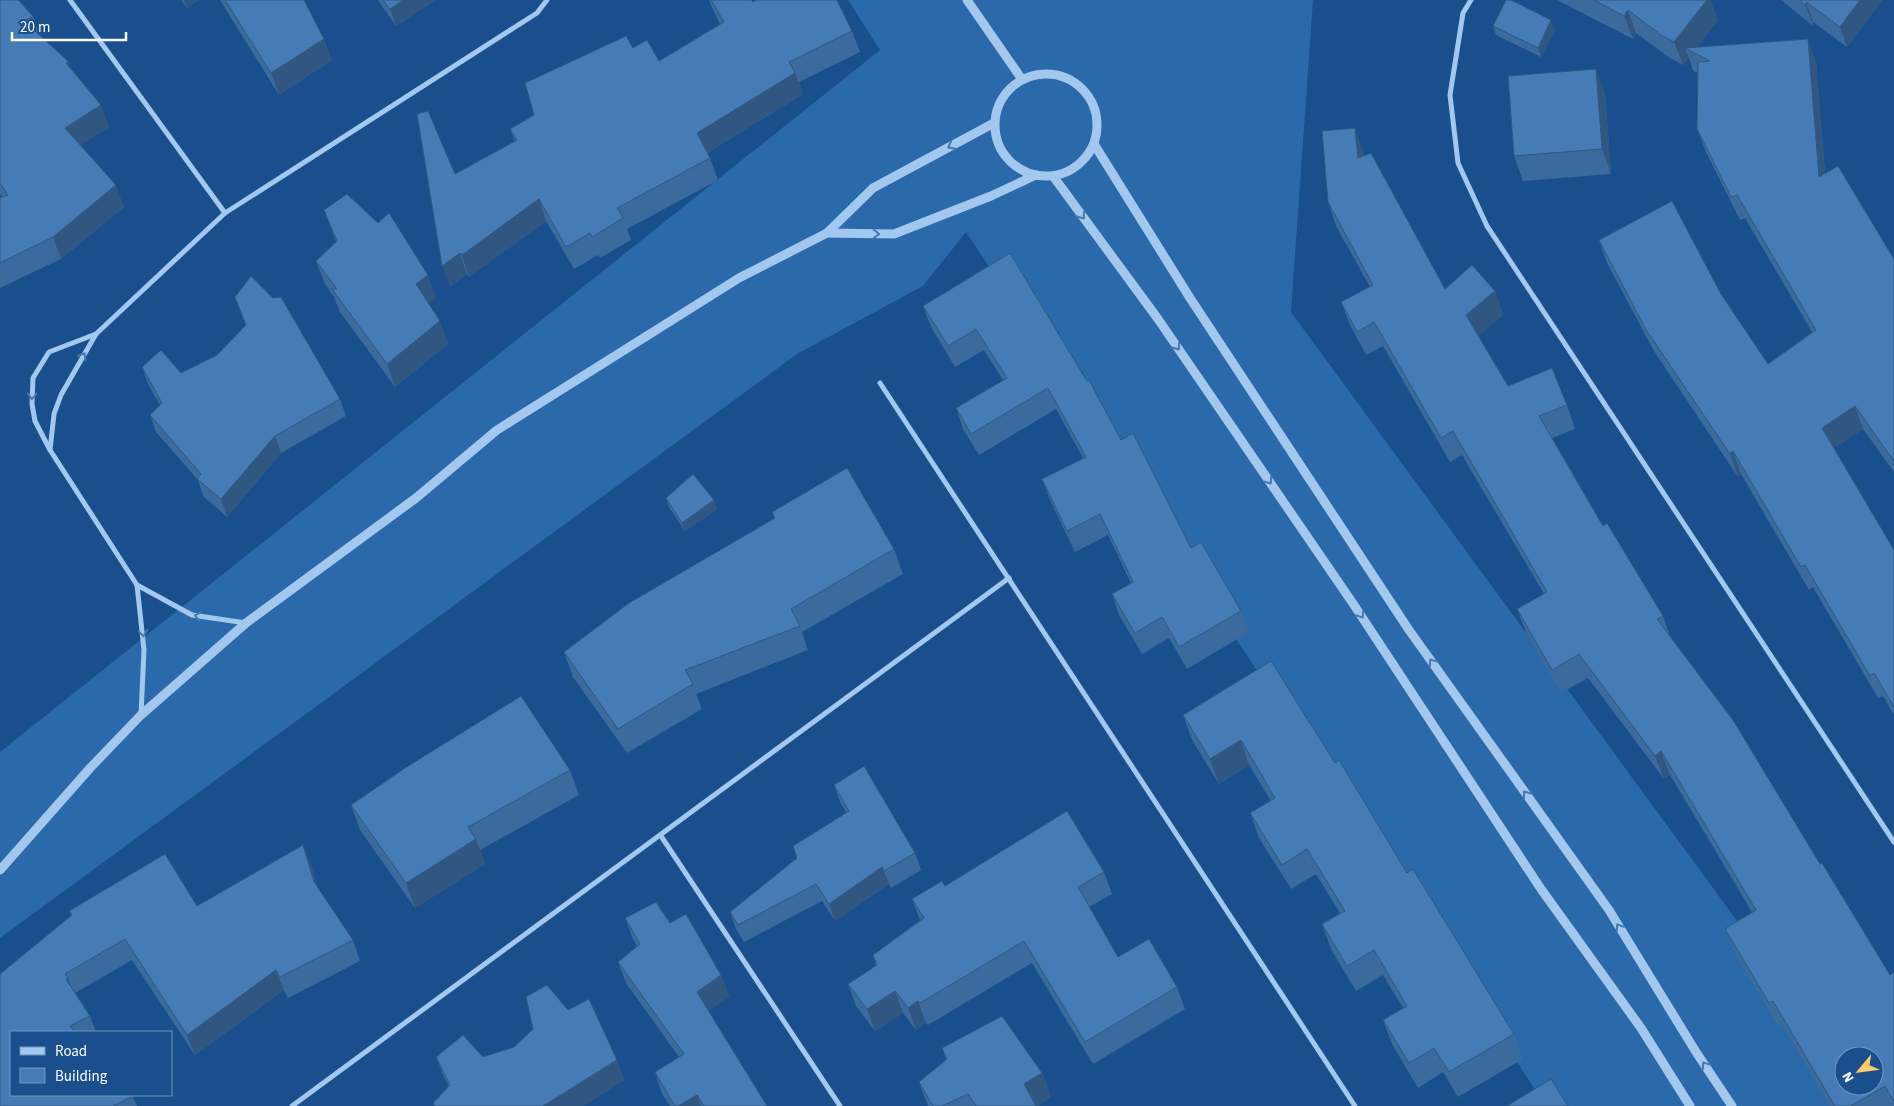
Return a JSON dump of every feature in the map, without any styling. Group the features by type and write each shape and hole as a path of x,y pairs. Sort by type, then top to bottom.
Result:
{"street":[{"path":"70,0 225,213"},
{"path":"50,450 54,414 61,394 96,334 225,213 537,13 547,0"},
{"path":"967,0 1021,78"},
{"path":"1471,0 1463,13 1450,95 1458,162 1487,226 1894,842"},
{"path":"1038,73 1057,74 1073,80 1087,93 1095,108 1098,126 1094,144 1085,159 1071,170 1053,176 1036,175 1019,168 1005,157 997,140 994,123 998,105 1008,90 1021,78 1038,73"},
{"path":"0,870 91,767 141,715 246,623 416,498 497,430 738,278 827,232 873,188 994,123"},
{"path":"1094,144 1190,298 1409,630 1609,910 1696,1052 1732,1106"},
{"path":"827,232 894,234 991,196 1036,175"},
{"path":"1053,176 1158,319 1347,594 1541,889 1641,1028 1690,1106"},
{"path":"96,334 49,352 33,378 32,404 35,421 50,450 137,585 144,650 141,715"},
{"path":"880,383 1355,1106"},
{"path":"292,1106 661,836 1008,578"},
{"path":"137,585 192,615 246,623"},
{"path":"661,836 840,1106"}],"shaded area":[{"path":"848,0 1313,0 1291,312 1834,1053 1834,1096 1858,1096 1873,1106 1546,1106 966,232 923,286 797,354 0,938 0,752 880,50"}],"building":[{"path":"0,0 18,0 33,16 24,21 69,62 66,63 101,105 65,128 116,185 53,237 0,263 0,198 8,195 0,183"},
{"path":"225,0 304,0 324,39 271,73"},
{"path":"383,0 403,0 390,9"},
{"path":"711,0 751,0 753,2 757,0 837,0 852,31 789,62 795,73 697,133 710,158 617,208 623,218 592,237 590,233 566,247 539,199 462,255 460,253 442,266 417,114 428,111 455,174 517,140 510,129 534,115 525,83 626,36 633,48 647,40 659,61 724,22"},
{"path":"1506,0 1511,0 1551,20 1538,48 1493,26"},
{"path":"1594,0 1707,0 1674,42 1661,35 1628,10 1624,16"},
{"path":"1799,0 1860,0 1840,27 1806,2 1806,6"},
{"path":"1808,39 1819,177 1838,166 1894,259 1894,461 1855,406 1822,428 1894,550 1894,707 1874,673 1870,676 1805,565 1801,567 1733,451 1730,454 1645,328 1599,240 1672,201 1721,294 1768,364 1816,330 1737,195 1731,197 1697,129 1698,62 1710,61 1685,48"},
{"path":"1596,69 1602,149 1514,156 1508,76"},
{"path":"1355,128 1358,158 1371,153 1445,289 1472,265 1495,291 1466,315 1508,386 1552,368 1567,405 1539,416 1603,526 1607,523 1663,616 1657,619 1733,720 1890,975 1894,972 1894,1100 1884,1087 1884,1046 1834,1046 1834,1096 1868,1096 1851,1106 1835,1106 1773,1001 1769,1003 1725,929 1756,910 1661,751 1655,756 1579,654 1552,670 1517,609 1547,592 1453,431 1441,438 1374,322 1357,332 1341,302 1373,285 1328,202 1322,131"},
{"path":"347,194 378,223 389,213 428,275 416,284 440,321 387,364 332,289 337,289 316,261 337,241 324,210"},
{"path":"1010,253 1087,381 1089,380 1121,440 1133,433 1191,548 1201,542 1241,611 1179,647 1162,617 1135,633 1112,594 1133,582 1100,514 1067,531 1042,479 1086,457 1048,388 971,434 956,408 1007,378 976,329 948,346 923,306"},
{"path":"251,276 273,298 281,297 340,399 275,436 221,499 197,479 201,474 150,415 162,403 142,367 161,350 181,373 217,355 246,325 235,297"},
{"path":"847,468 894,549 791,609 800,626 685,670 693,684 618,729 564,652 629,603 775,518 772,512"},
{"path":"693,474 714,500 682,523 666,498"},
{"path":"1271,661 1335,763 1339,760 1407,873 1413,869 1514,1034 1449,1072 1434,1048 1409,1063 1383,1020 1407,1006 1374,950 1347,966 1322,924 1345,911 1307,849 1282,865 1250,813 1275,798 1241,740 1210,759 1183,715"},
{"path":"521,696 570,770 468,827 476,839 406,883 351,805 405,768"},
{"path":"864,766 915,853 884,871 882,867 829,904 816,884 738,925 730,912 797,858 793,846 849,811 834,785"},
{"path":"1067,811 1104,872 1078,887 1118,957 1149,939 1177,987 1085,1042 1024,941 920,1003 918,1001 908,1008 895,991 867,1009 848,984 877,965 873,955 924,918 912,899 942,881 945,886"},
{"path":"303,845 314,882 353,940 280,977 276,970 187,1035 125,939 65,974 68,978 66,979 90,1016 70,1026 74,1031 10,1031 10,1096 133,1096 113,1106 0,1106 0,974 72,915 69,911 165,854 197,906"},
{"path":"656,902 670,923 686,914 721,975 697,992 767,1106 704,1106 697,1095 675,1106 655,1072 684,1054 618,962 640,944 625,918"},
{"path":"547,985 568,1010 589,999 617,1060 543,1106 435,1106 433,1103 450,1085 436,1057 463,1035 483,1057 514,1047 533,1029 526,997"},
{"path":"1002,1016 1042,1073 1024,1084 1036,1106 976,1106 968,1094 942,1106 933,1106 919,1082 947,1059 942,1048"},
{"path":"1551,1079 1568,1106 1507,1106"}]}
